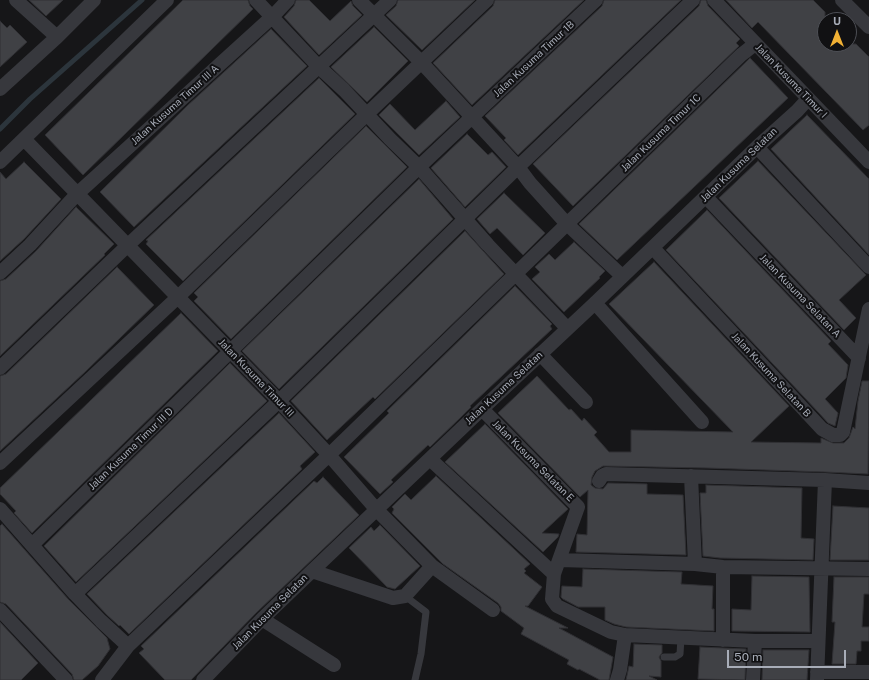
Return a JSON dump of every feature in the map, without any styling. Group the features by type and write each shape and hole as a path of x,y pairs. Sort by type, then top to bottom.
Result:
{"street":[{"path":"16,0 57,37"},
{"path":"0,89 57,37 94,0"},
{"path":"0,162 167,0"},
{"path":"256,0 318,66 419,167 514,274 567,328"},
{"name":"Jalan Kusuma Timur III A","path":"0,273 30,245 77,194 288,0"},
{"path":"359,0 422,63 518,167 530,183 567,224 622,276"},
{"path":"0,368 127,246 390,0"},
{"path":"0,463 178,297 367,114 488,0"},
{"name":"Jalan Kusuma Timur 1B","path":"419,167 596,0"},
{"path":"74,594 279,402 466,220 518,167 693,0"},
{"name":"Jalan Kusuma Timur I","path":"714,0 869,162"},
{"path":"842,0 869,27"},
{"name":"Jalan Kusuma Timur 1C","path":"102,680 128,646 329,455 741,55 755,44"},
{"name":"Jalan Kusuma Selatan","path":"203,680 262,618 653,248 808,99"},
{"name":"Jalan Kusuma Timur III","path":"24,139 279,402 329,455 376,509 432,566 493,610"},
{"path":"757,147 869,267"},
{"name":"Jalan Kusuma Timur III D","path":"32,545 419,167"},
{"name":"Jalan Kusuma Selatan A","path":"706,197 859,358"},
{"name":"Jalan Kusuma Selatan B","path":"653,248 822,429 833,435 840,435 843,432 859,358"},
{"path":"595,303 702,422"},
{"path":"859,358 869,309"},
{"path":"540,354 586,402"},
{"name":"Jalan Kusuma Selatan E","path":"482,409 578,507 560,560"},
{"path":"430,459 554,574"},
{"path":"599,481 602,476 606,474 826,480 869,483"},
{"path":"691,476 695,564"},
{"path":"826,480 817,676 869,672"},
{"path":"0,509 74,594 128,646"},
{"path":"818,641 722,640 625,635 611,632 557,606 552,599 554,574 560,560 695,564 723,567 869,569"},
{"path":"312,571 393,598 405,596 432,566"},
{"path":"722,640 723,567"},
{"path":"0,610 66,680"},
{"path":"262,618 334,665"},
{"path":"617,680 620,670 625,635"},
{"path":"753,680 755,641"}],"lane":[{"path":"405,596 426,612 421,654 415,680"},
{"path":"664,657 675,657 680,654 681,638"}],"building":[{"path":"29,0 63,0 46,16"},
{"path":"183,0 248,0 253,9 83,175 45,135"},
{"path":"296,0 309,0 330,21 351,1 353,6 362,15 319,55 284,17 294,6"},
{"path":"398,0 475,0 422,50 386,15 396,6"},
{"path":"495,0 584,0 472,105 433,63 493,6"},
{"path":"604,0 681,0 518,155 504,140 506,138 485,116 602,6"},
{"path":"701,0 706,0 708,6 740,39 736,43 739,46 573,206 533,164 699,6"},
{"path":"726,0 813,0 825,12 817,12 817,52 857,52 857,45 869,57 869,125 863,130 758,22 752,28"},
{"path":"0,21 7,28 10,25 27,42 0,67"},
{"path":"374,27 408,61 367,102 331,67"},
{"path":"271,29 307,66 134,227 100,192 188,105"},
{"path":"750,58 788,98 617,260 579,224"},
{"path":"319,78 355,114 183,281 146,244 148,241 146,240"},
{"path":"446,101 460,117 419,155 379,115 390,104 415,130"},
{"path":"807,115 869,179 869,255 771,149"},
{"path":"366,126 407,167 231,339 194,301 198,297 194,293"},
{"path":"467,134 488,155 492,152 506,167 465,207 431,168"},
{"path":"758,161 866,275 839,300 856,318 844,330 719,198"},
{"path":"24,162 61,199 24,239 0,261 0,172 6,179"},
{"path":"419,179 453,219 279,389 242,351"},
{"path":"504,193 545,233 523,255 497,228 490,234 477,219"},
{"path":"76,207 114,244 104,254 105,255 0,356 0,281 6,279 36,251"},
{"path":"707,210 831,341 828,344 848,365 846,378 825,399 838,413 835,426 828,423 666,250"},
{"path":"465,231 504,274 375,399 373,397 327,440 291,401"},
{"path":"574,242 605,271 599,277 600,278 564,312 532,279 540,272 535,267 549,254 555,260"},
{"path":"654,262 789,406 751,442 821,443 821,438 833,443 844,443 849,438 853,427 855,429 862,381 869,381 868,474 603,466 595,471 592,477 591,485 595,488 603,489 608,483 647,484 647,494 683,495 686,555 576,552 577,534 587,535 588,490 580,497 498,413 537,376 569,410 571,409 582,421 584,418 597,432 594,435 609,452 631,452 631,430 733,432 609,304"},
{"path":"117,267 154,305 0,451 0,376 6,374"},
{"path":"515,286 552,324 550,326 552,329 470,406 471,407 430,447 428,445 391,480 393,482 380,494 344,457 389,413 387,411"},
{"path":"181,313 218,351 32,533 14,513 16,511 0,494 0,488"},
{"path":"230,363 267,401 76,582 44,546"},
{"path":"279,413 315,452 300,466 302,469 129,634 107,615 87,594"},
{"path":"485,424 568,509 542,533 559,534 558,537 543,552 445,462"},
{"path":"436,476 530,564 524,569 526,571 524,573 542,587 528,606 525,606 568,628 559,628 613,657 609,680 600,680 579,669 578,670 567,664 569,660 521,634 524,628 501,611 501,607 498,603 443,564 392,513 394,509 392,507 405,494 411,500"},
{"path":"323,477 359,515 256,613 191,680 165,680 139,653 144,649 141,646 314,481 317,483"},
{"path":"706,485 802,488 801,538 814,539 813,560 720,558 703,556 700,493 706,493"},
{"path":"833,506 869,508 869,560 830,560"},
{"path":"2,524 69,600 107,638 110,649 98,666 82,680 74,680 72,674 6,604 0,602 0,526"},
{"path":"380,525 420,566 395,589 387,587 349,548 371,527 374,531"},
{"path":"583,569 682,572 681,584 713,586 712,609 714,609 714,631 626,627 605,620 605,607 578,607 561,597 562,586 582,587"},
{"path":"752,576 809,577 810,632 732,631 732,609 751,610"},
{"path":"834,577 869,577 869,594 864,594 862,627 869,627 869,641 861,641 861,651 857,651 856,664 832,664 835,622 832,622"},
{"path":"0,622 38,663 21,680 0,680"},
{"path":"634,644 662,645 662,653 659,657 661,661 661,677 649,676 657,680 626,680 629,666 633,667"},
{"path":"700,647 746,649 745,680 698,679"},
{"path":"763,650 809,650 807,680 762,680"}],"waterway":[{"path":"0,129 30,99 142,0"}]}
